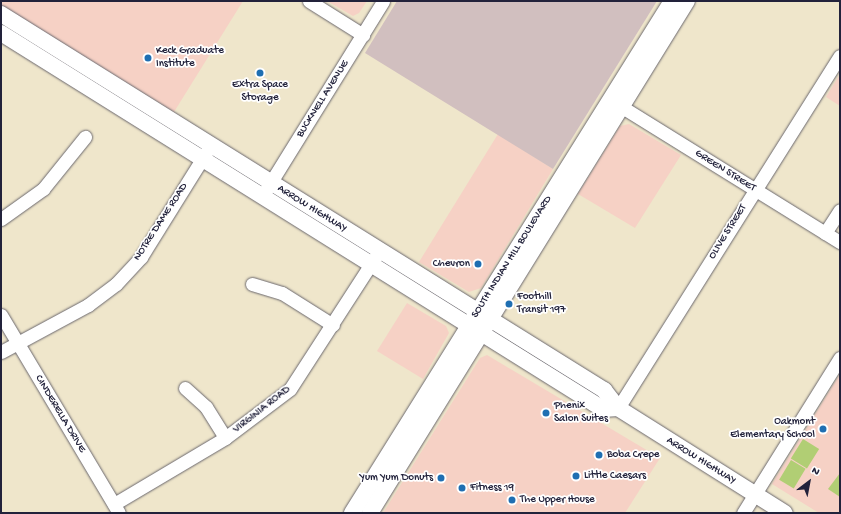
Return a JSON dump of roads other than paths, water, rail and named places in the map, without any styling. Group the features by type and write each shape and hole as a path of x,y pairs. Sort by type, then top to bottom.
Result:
{"main road":[{"name":"SOUTH INDIAN HILL BOULEVARD","path":"616,103 672,1"},
{"name":"SOUTH INDIAN HILL BOULEVARD","path":"370,513 480,322 616,103 687,1"},
{"name":"ARROW HIGHWAY","path":"1,14 210,146 266,191"},
{"name":"ARROW HIGHWAY","path":"1,33 202,160 266,191 480,322 603,409 618,408 785,513"},
{"name":"SOUTH INDIAN HILL BOULEVARD","path":"352,513 480,322"}],"street":[{"path":"309,1 363,35"},
{"name":"BUCKNELL AVENUE","path":"266,191 383,1"},
{"name":"OLIVE STREET","path":"618,408 840,56"},
{"name":"GREEN STREET","path":"616,103 840,242"},
{"path":"1,220 43,189 85,137"},
{"name":"NOTRE DAME ROAD","path":"1,352 88,305 116,284 141,257 210,146"},
{"path":"825,233 840,210"},
{"name":"VIRGINIA ROAD","path":"116,508 225,438 290,389 334,324 375,257"},
{"path":"252,284 282,292 334,324"},
{"name":"CINDERELLA DRIVE","path":"1,315 116,508"},
{"path":"744,513 840,358"},
{"path":"185,388 206,407 225,438"}],"place":[{"name":"Keck Graduate Institute","path":"148,58"},
{"name":"Extra Space Storage","path":"260,73"},
{"name":"Chevron","path":"478,264"},
{"name":"Foothill Transit 197","path":"509,304"},
{"name":"Phenix Salon Suites","path":"546,413"},
{"name":"Oakmont Elementary School","path":"823,429"},
{"name":"Boba Crepe","path":"599,455"},
{"name":"Little Caesars","path":"576,476"},
{"name":"Yum Yum Donuts","path":"441,478"},
{"name":"Fitness 19","path":"462,488"},
{"name":"The Upper House","path":"512,500"}]}
